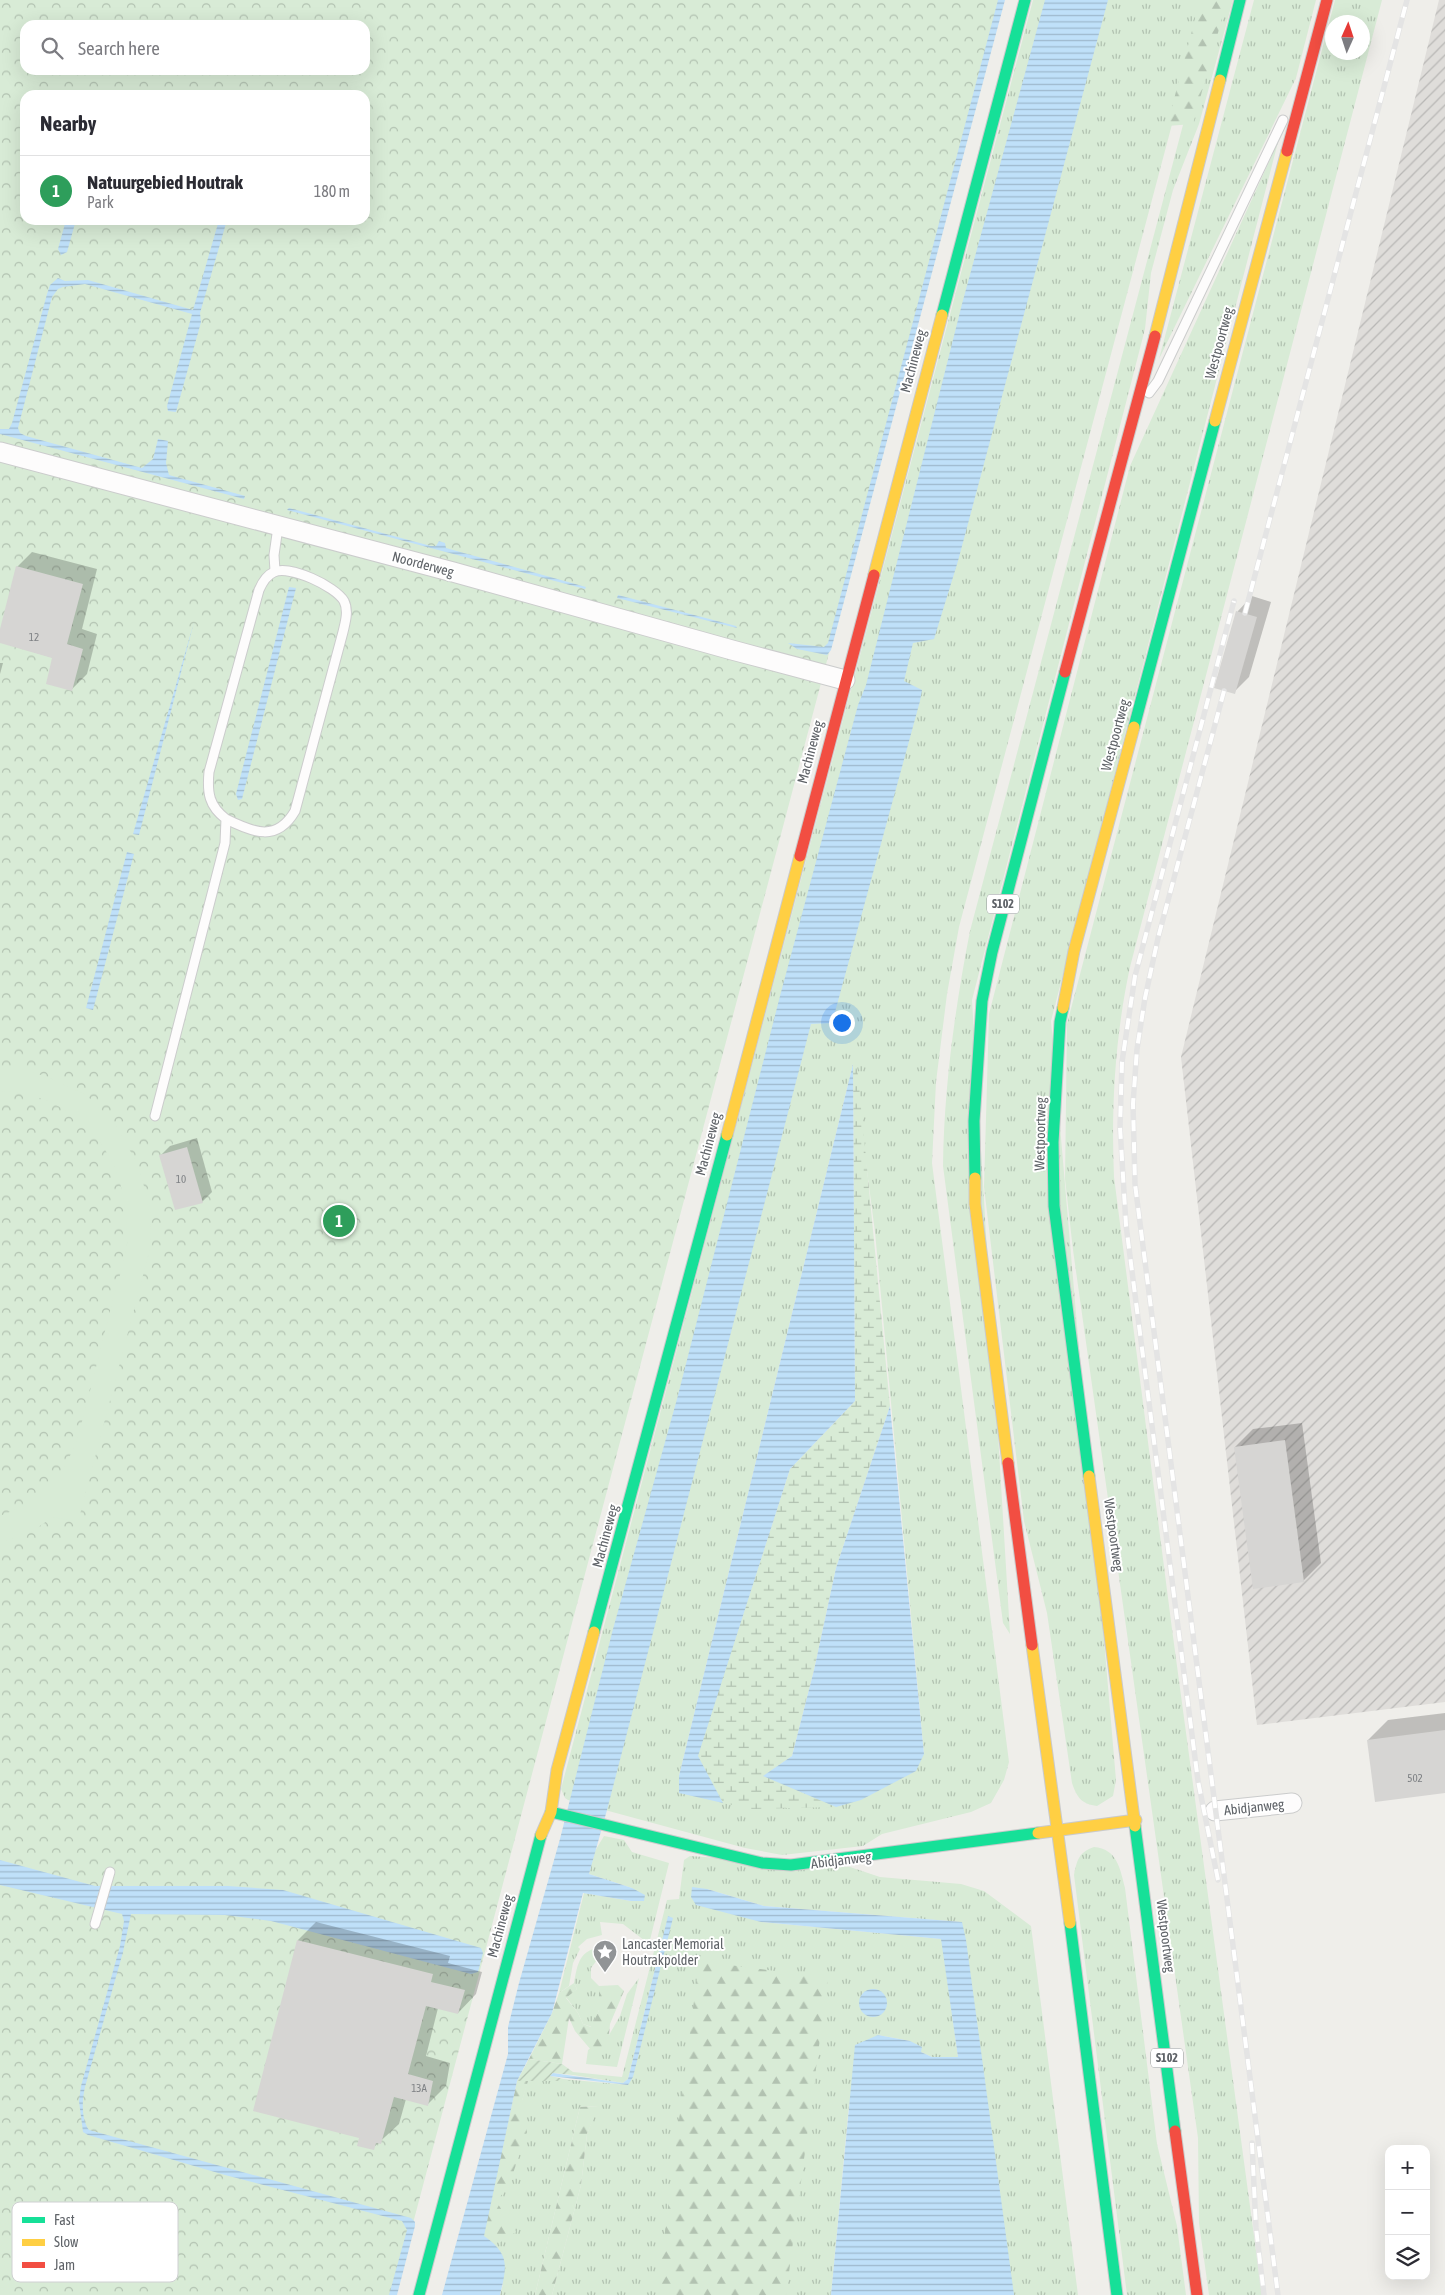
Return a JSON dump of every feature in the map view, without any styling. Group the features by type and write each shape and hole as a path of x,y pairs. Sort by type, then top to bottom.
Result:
{"main road":[{"name":"Machineweg","path":"419,2295 537,1843 551,1812 556,1770 643,1454 1025,0"},
{"name":"S102","path":"1117,2295 975,1204 974,1121 977,1056 982,1001 1011,872 1132,418 1240,0"},
{"name":"Westpoortweg","path":"1197,2295 1054,1206 1053,1142 1060,1022 1079,932 1327,0"},
{"name":"Abidjanweg","path":"551,1812 762,1863 791,1866 1136,1820"}],"street":[{"name":"Noorderweg","path":"0,452 453,572 845,680"},
{"name":"Abidjanweg","path":"1215,1811 1292,1803"}],"lane":[{"path":"1132,418 1158,382 1281,124 1303,90"},
{"path":"275,572 274,555 278,527"},
{"path":"275,572 290,572 326,586 344,601 346,618 295,811 282,828 265,832 245,828 226,819 210,802 208,793 209,772 257,595 262,583 275,572"},
{"path":"154,1116 222,855 226,833 226,819"},
{"path":"95,1924 110,1872"}],"shaded area":[{"path":"1439,0 1445,0 1445,1702 1257,1725 1181,1057"}],"green space":[{"path":"0,0 1002,0 394,2295 0,2295"},
{"path":"1033,0 1205,0 959,927 947,994 936,1082 932,1163 1009,1762 1004,1780 991,1803 971,1812 882,1834 863,1846 782,1855 745,1848 568,1800 561,1789","holes":["853,1064 875,1232 924,1754 679,1793 679,1776"]},
{"path":"1200,0 1227,0 1193,124 1167,126"},
{"path":"1216,0 1233,0 1199,124 1173,190 1151,273 1145,329 972,1000 1010,1634 1003,1623 943,1166 951,1048 970,931"},
{"path":"1254,0 1316,0 1296,78 1159,359"},
{"path":"1335,0 1382,0 1370,46 1370,15 1331,15"},
{"path":"1325,38 1325,60 1366,60 1130,967 1121,1019 1115,1072 1113,1124 1114,1177 1172,1629 1262,2295 1209,2295 1199,2223 1198,2138 1073,1250 1065,1179 1067,1024"},
{"path":"1278,142 1051,1021 1116,1780 1113,1796 1097,1806 1084,1802 1076,1793 1072,1783 1047,1613 1024,1521 984,1187 989,1014 1130,466"},
{"path":"853,1064 857,1065 890,1406 836,1568 814,1670 792,1756 764,1776 836,1807 752,1809 723,1803 697,1756 790,1469 855,1401"},
{"path":"0,1067 12,1067 45,1076 86,1095 114,1122 137,1163 150,1206 151,1245 78,1522 53,1517 28,1534 0,1543 0,1516 31,1503 62,1471 76,1444 121,1270 127,1238 123,1193 115,1169 104,1148 89,1129 71,1114 50,1102 26,1094 0,1091"},
{"path":"604,1836 624,1840 632,1852 669,1863 649,1944 623,1924 600,1922 602,1935 587,1939 578,1947 580,1949 573,1963 569,1986 559,1993 584,1893 631,1901 632,1888 589,1874 595,1851"},
{"path":"1094,1847 1108,1851 1113,1856 1119,1867 1125,1888 1157,2144 1177,2226 1186,2295 1127,2295 1074,1875 1076,1865 1082,1854"},
{"path":"690,1856 850,1867 880,1877 961,1884 984,1891 1031,1926 1078,2295 1013,2295 961,1922 764,1906 707,1889 761,1922 942,1939 958,2057 932,2057 921,2052 910,2041 878,2035 849,2104 831,2295 552,2295 581,2185 587,2134 598,2106 580,2107 535,2295 500,2295 503,2284 483,2236 529,2076 628,2085 668,1916 628,2079 623,2083 573,2075 573,2072 622,2077 667,1900 679,1899 684,1860"},
{"path":"603,1946 604,1959 597,1960 591,1968 591,1978 599,1986 599,2010 592,2027 583,2024 578,2013 566,1997 577,1989 574,1983 581,1958 589,1951"},
{"path":"699,1961 828,1978 786,2295 657,2295"},
{"path":"639,1978 617,2067 586,2064 588,2050 609,2035 620,2016 627,1994"},
{"path":"574,1983 577,1989 566,1998 578,2013 583,2024 591,2027 599,2010 599,1986 618,1985 624,1991 610,2024 608,2046 591,2050 575,2031 569,2018 562,2064 529,2059 552,2013 559,1993"},
{"path":"529,2059 562,2064 573,2072 573,2075 553,2073 551,2076 572,2081 517,2081"},
{"path":"517,2081 528,2081 522,2101 527,2132 508,2188 496,2201 516,2232 499,2243 483,2236"},
{"path":"599,2106 587,2134 581,2185 552,2295 535,2295 580,2107"}],"water":[{"path":"998,0 1005,0 831,650 827,655 797,649 788,643 824,647 828,643"},
{"path":"1045,0 1108,0 958,561 934,639 913,643 904,681 922,690 920,701 832,1023 811,1024 589,1874 632,1888 645,1895 644,1901 631,1901 583,1893 552,2013 517,2081 484,2236 498,2249 504,2261 505,2268 500,2295 442,2295 508,2054 508,2027 519,1983 560,1839 613,1629 677,1399 780,996 858,705 866,685 962,304"},
{"path":"65,225 75,225 67,252 61,255 58,249"},
{"path":"218,225 226,225 200,313 201,322 176,412 168,411 167,406 192,314 85,284 58,289 52,297 18,428 20,433 26,436 142,468 153,459 158,439 168,441 166,463 169,475 245,496 244,499 0,434 0,429 9,429 12,423 47,294 50,285 58,278 65,281 88,280 193,310"},
{"path":"289,508 431,546 436,546 439,541 445,543 446,548 586,587 585,589 287,510"},
{"path":"289,587 296,588 242,799 238,800 236,794"},
{"path":"618,595 736,626 737,628 617,598"},
{"path":"194,622 139,835 133,834"},
{"path":"127,852 134,854 93,1010 86,1008"},
{"path":"853,1064 855,1401 790,1469 698,1756 723,1803 679,1793 679,1776"},
{"path":"890,1406 924,1754 916,1771 861,1800 836,1807 763,1776 792,1756 814,1670 836,1568"},
{"path":"0,1860 95,1886 228,1886 283,1890 481,1948 483,1953 478,1972 471,1974 271,1921 225,1915 131,1914 123,1952 85,2087 83,2109 86,2126 89,2130 411,2218 415,2222 415,2226 397,2295 389,2295 407,2230 402,2221 225,2175 83,2132 79,2101 81,2086 120,1946 124,1921 122,1914 0,1885"},
{"path":"692,1887 707,1889 764,1906 962,1922 1014,2295 831,2295 855,2045 878,2035 910,2041 922,2047 921,2052 932,2057 958,2057 941,1939 761,1922 696,1905 691,1897"},
{"path":"668,1916 673,1918 633,2077 628,2085 550,2076 553,2073 623,2083 628,2079"},
{"path":"873,1989 883,1993 887,2003 883,2013 873,2017 863,2013 859,2003 863,1993"}],"building":[{"path":"16,566 83,584 67,644 83,649 72,691 46,684 52,658 0,643 0,629"},
{"path":"1236,611 1257,617 1235,694 1214,688"},
{"path":"187,1147 203,1203 175,1210 159,1155"},
{"path":"1285,1440 1304,1582 1253,1589 1234,1447"},
{"path":"1445,1730 1445,1793 1375,1802 1367,1740"},
{"path":"297,1940 433,1974 431,1982 465,1990 458,2014 426,2006 408,2074 433,2081 428,2106 394,2097 381,2144 376,2143 374,2150 357,2146 359,2138 253,2111"}],"railway":[{"path":"1245,613 1407,0"},
{"path":"1218,1880 1198,1781 1126,1225 1120,1127 1122,1062 1135,976 1234,601"},
{"path":"1224,691 1158,938 1145,998 1137,1049 1133,1104 1135,1184 1278,2295"},
{"path":"1252,2143 1256,2228 1264,2295"}],"traffic: fast":[{"path":"942,315 1025,0"},
{"path":"1220,80 1240,0"},
{"path":"1134,727 1215,421"},
{"path":"975,1178 974,1121 982,1001 992,952 1065,672"},
{"path":"1063,1008 1060,1022 1053,1142 1054,1206 1089,1476"},
{"path":"594,1632 727,1135"},
{"path":"551,1812 762,1863 791,1865 1038,1833"},
{"path":"1135,1826 1175,2131"},
{"path":"419,2295 541,1835"},
{"path":"1070,1923 1117,2295"}],"traffic: slow":[{"path":"1155,336 1220,80"},
{"path":"1215,421 1287,151"},
{"path":"874,575 942,315"},
{"path":"1063,1008 1074,951 1134,727"},
{"path":"727,1135 800,856"},
{"path":"975,1178 975,1204 1008,1463"},
{"path":"1089,1476 1135,1826"},
{"path":"541,1835 551,1812 557,1770 594,1632"},
{"path":"1032,1645 1070,1923"},
{"path":"1038,1833 1136,1820"}],"traffic: jam":[{"path":"1287,151 1327,0"},
{"path":"1065,672 1155,336"},
{"path":"800,856 874,575"},
{"path":"1008,1463 1032,1645"},
{"path":"1175,2131 1197,2295"}],"place":[{"name":"Natuurgebied Houtrak","path":"339,1221"},
{"name":"Lancaster Memorial Houtrakpolder","path":"605,1973"}]}
